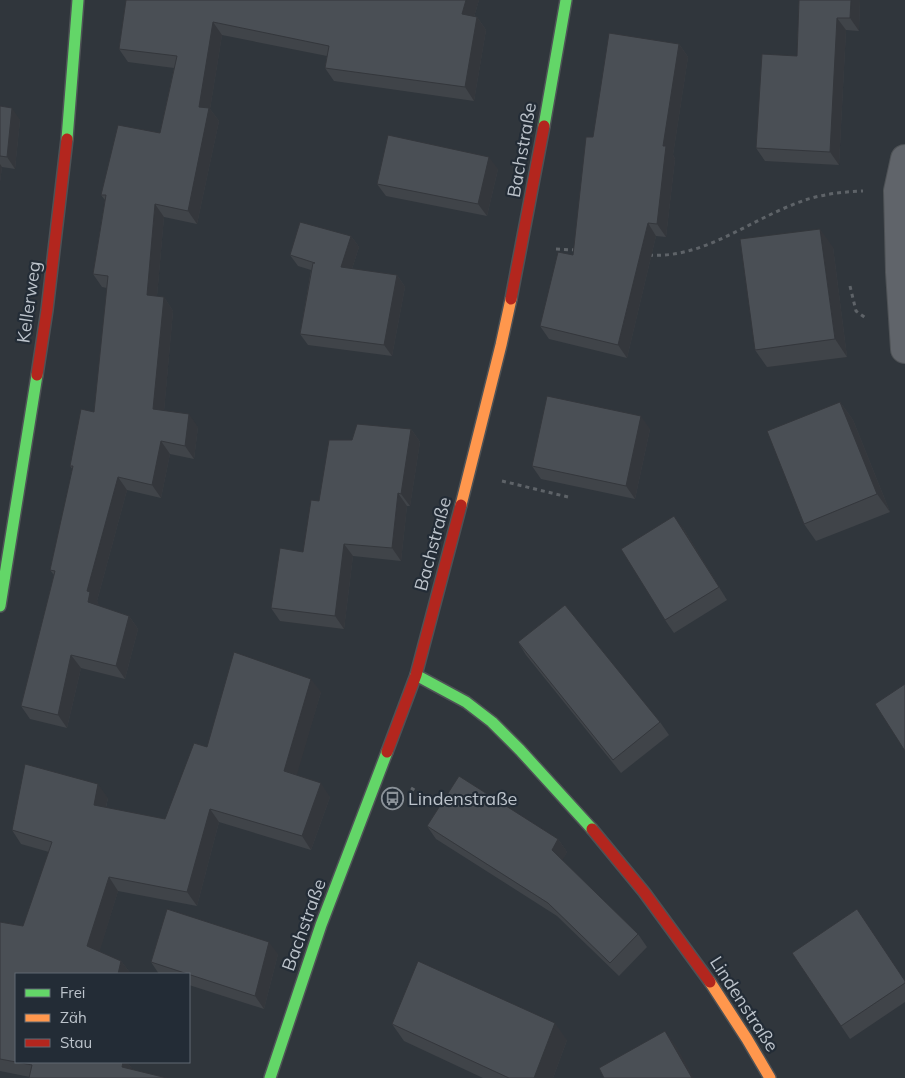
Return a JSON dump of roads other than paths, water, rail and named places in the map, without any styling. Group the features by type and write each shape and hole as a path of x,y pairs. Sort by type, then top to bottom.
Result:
{"street":[{"name":"Kellerweg","path":"0,606 47,310 68,126 78,0"},
{"name":"Bachstraße","path":"270,1078 322,925 416,675 470,473 501,345 522,246 566,0"},
{"path":"905,159 898,191 900,272 905,349"},
{"name":"Lindenstraße","path":"416,675 453,694 482,713 512,742 588,824 637,882 707,975 770,1078"}],"place":[{"name":"Lindenstraße","path":"392,799"}]}
